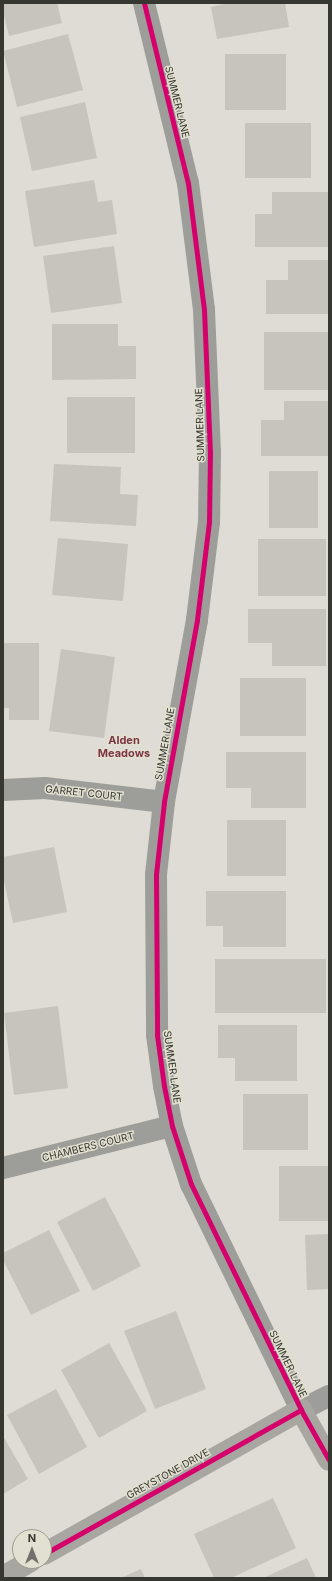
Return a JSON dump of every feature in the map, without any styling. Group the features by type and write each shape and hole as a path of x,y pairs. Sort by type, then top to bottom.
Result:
{"street":[{"name":"SUMMER LANE","path":"144,3 188,183 204,310 210,452 208,522 197,620 164,802 156,875 157,1035 164,1086 172,1126 191,1184 301,1410 329,1460"},
{"name":"GARRET COURT","path":"3,790 45,788 164,802"},
{"name":"CHAMBERS COURT","path":"3,1168 172,1126"},
{"name":"GREYSTONE DRIVE","path":"52,1550 301,1410 329,1396"},
{"path":"4,1577 18,1569"}],"building":[{"path":"3,3 57,3 62,23 9,36 3,12"},
{"path":"228,3 285,3 289,27 217,39 211,7"},
{"path":"68,34 83,90 17,107 3,51"},
{"path":"225,54 286,54 286,110 225,110"},
{"path":"85,102 97,158 32,171 20,117"},
{"path":"245,123 311,123 311,178 245,178"},
{"path":"94,180 98,202 112,200 117,234 34,247 25,191"},
{"path":"272,192 329,192 329,247 255,247 255,214 272,214"},
{"path":"114,246 122,303 51,313 43,256"},
{"path":"288,260 329,260 329,314 266,314 266,280 288,280"},
{"path":"52,324 118,324 118,346 136,346 136,379 52,380"},
{"path":"264,332 329,332 329,390 264,390"},
{"path":"67,397 135,397 135,453 67,453"},
{"path":"284,401 329,401 329,456 261,456 261,420 284,420"},
{"path":"54,464 121,467 120,494 138,495 136,526 50,521"},
{"path":"269,471 318,471 318,528 269,528"},
{"path":"58,538 128,544 123,601 52,595"},
{"path":"258,539 326,539 326,596 258,596"},
{"path":"248,609 326,609 326,666 272,666 272,643 248,643"},
{"path":"3,643 39,643 39,720 9,720 9,708 3,708"},
{"path":"61,649 115,657 104,738 49,731"},
{"path":"240,678 306,678 306,736 240,736"},
{"path":"226,752 306,752 306,808 251,808 251,788 226,788"},
{"path":"227,820 286,820 286,876 227,876"},
{"path":"54,847 67,912 13,923 3,876 3,857"},
{"path":"206,891 286,891 286,947 223,947 223,926 206,926"},
{"path":"215,959 326,959 326,1013 215,1013"},
{"path":"58,1006 68,1088 14,1095 4,1013"},
{"path":"218,1025 297,1025 297,1081 235,1081 235,1058 218,1058"},
{"path":"243,1094 308,1094 308,1150 243,1150"},
{"path":"279,1166 329,1166 329,1221 279,1221"},
{"path":"105,1197 141,1266 93,1291 57,1222"},
{"path":"49,1230 80,1291 31,1315 3,1260 3,1253"},
{"path":"329,1234 329,1289 307,1290 305,1235"},
{"path":"176,1311 206,1389 155,1409 124,1331"},
{"path":"109,1343 147,1411 99,1438 61,1370"},
{"path":"56,1389 87,1447 39,1474 7,1415"},
{"path":"3,1436 28,1479 3,1494"},
{"path":"273,1498 296,1548 231,1578 214,1578 194,1534"},
{"path":"307,1558 316,1578 263,1578"},
{"path":"141,1569 145,1578 121,1578"}],"cycle path":[{"path":"144,3 188,183 204,310 210,452 209,522 197,620 164,802 156,875 157,1035 164,1086 172,1126 191,1184 301,1410 329,1460"},
{"path":"52,1550 301,1410"}],"district":[{"name":"Alden Meadows","path":"124,747"}]}
